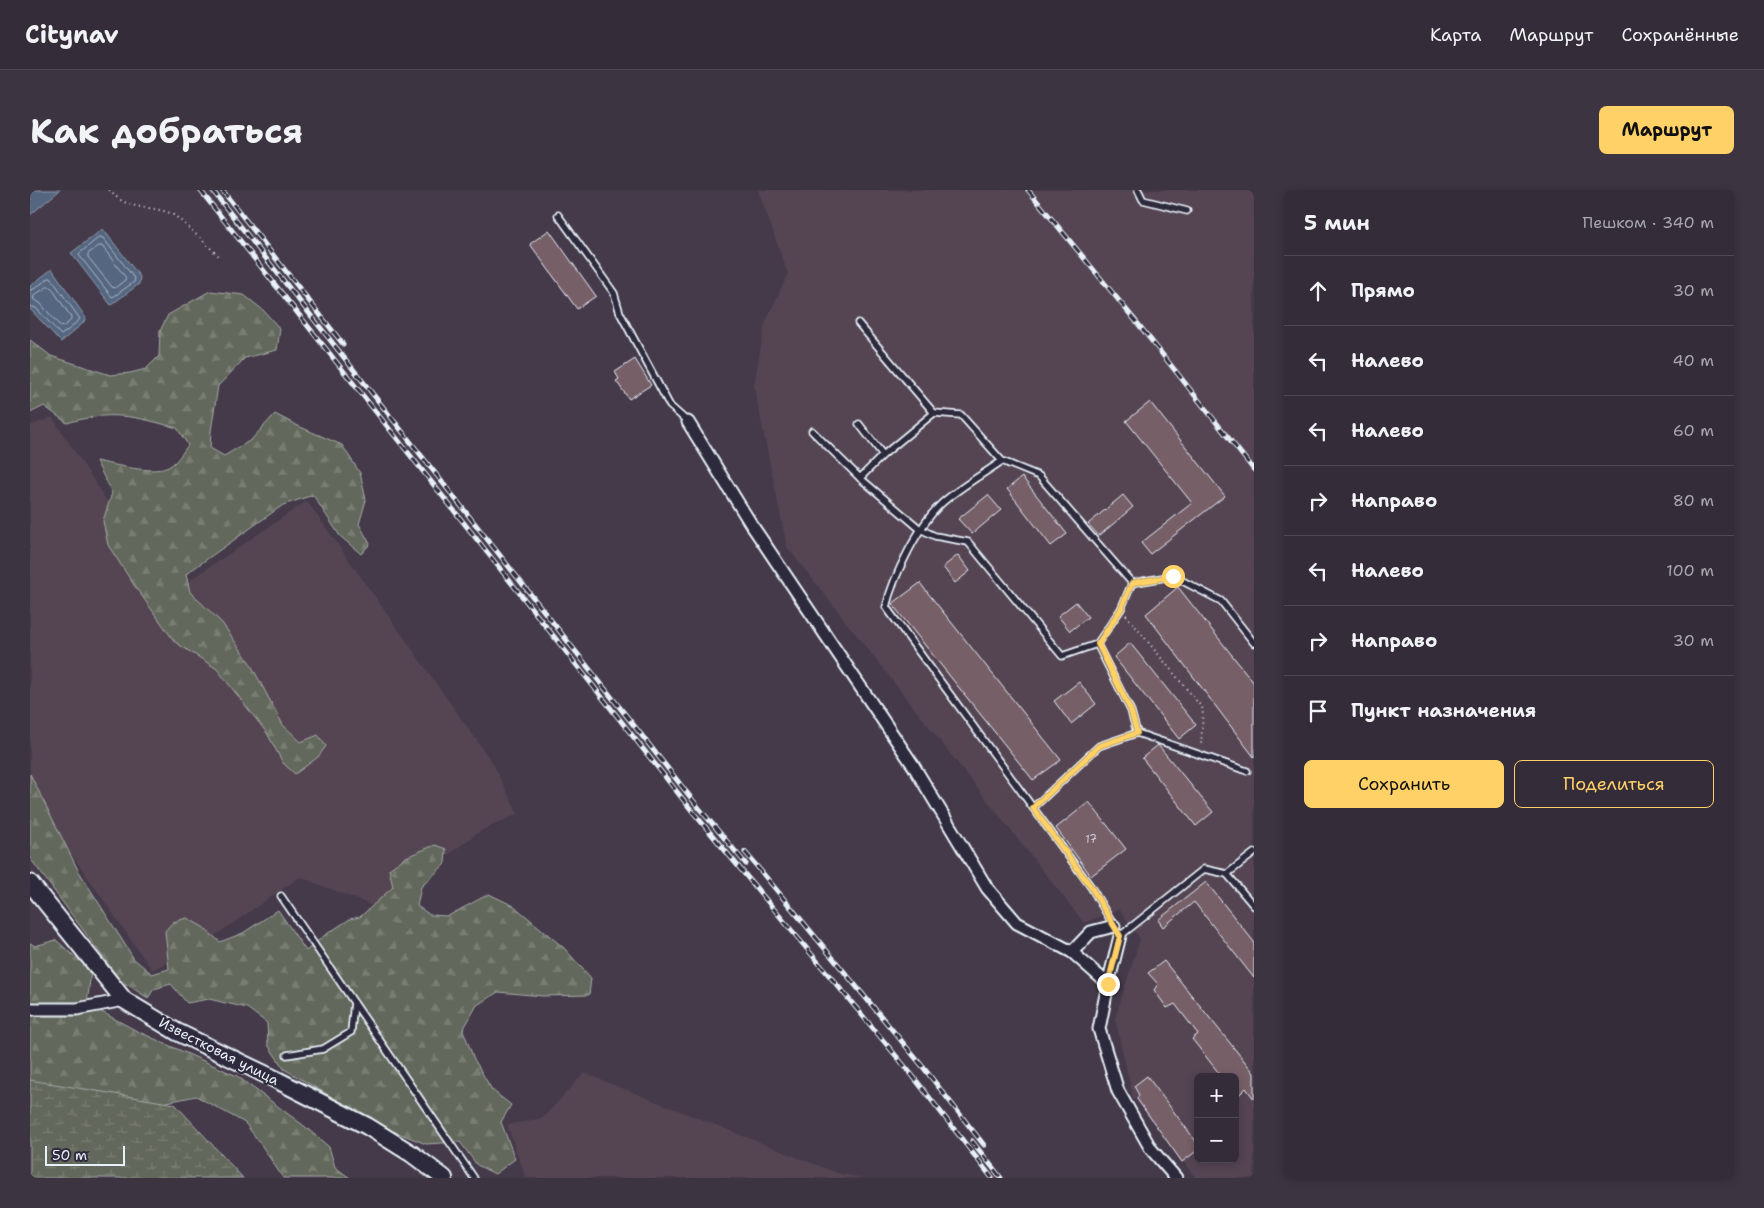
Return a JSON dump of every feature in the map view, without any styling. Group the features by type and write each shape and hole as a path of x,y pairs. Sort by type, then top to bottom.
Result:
{"main road":[{"name":"Известковая улица","path":"30,883 124,1000 177,1032 367,1126 412,1154 444,1178"}],"street":[{"path":"688,422 751,524 914,765 987,888 1017,923 1072,952 1108,984"},
{"path":"1072,952 1091,932 1117,931 1099,1029 1118,1091 1151,1149 1176,1178"},
{"path":"30,1009 77,1009 124,1000"}],"lane":[{"path":"1138,190 1143,200 1187,211"},
{"path":"558,215 614,293 620,313 670,406 688,422"},
{"path":"858,323 934,413"},
{"path":"860,478 883,455 934,413 961,415 1002,461 1039,476 1132,583"},
{"path":"859,424 883,455"},
{"path":"812,431 860,478 920,529 935,536 968,542 1062,656 1098,644 1121,609 1132,583"},
{"path":"1002,461 942,503 920,529 889,592 886,607 1091,887 1117,931 1204,869 1227,874 1254,906"},
{"path":"1132,583 1173,576 1221,601 1254,643"},
{"path":"1098,644 1131,711 1137,733"},
{"path":"1033,808 1099,746 1137,733 1247,771"},
{"path":"1227,874 1254,853"},
{"path":"281,896 474,1178"},
{"path":"287,1055 323,1049 351,1032 354,1003"}],"path":[{"path":"108,190 116,198 137,207 171,214 220,257"},
{"path":"1121,609 1203,709 1200,755"}],"shaded area":[{"path":"758,190 1254,190 1254,1178 1196,1178 1133,1097 1115,1019 1140,939 1119,909 1084,923 787,547 754,386 765,323 788,274"},
{"path":"52,417 115,513 183,585 307,501 492,762 518,814 482,830 376,907 300,877 194,950 152,970 30,794 30,426"},
{"path":"584,1073 837,1173 864,1178 526,1178 507,1125 543,1118"}],"green space":[{"path":"210,291 244,295 263,310 280,329 277,350 245,358 218,386 210,448 224,456 251,440 275,414 342,445 360,473 366,500 359,524 370,544 361,554 340,536 313,495 283,505 186,574 190,592 222,623 250,663 283,725 301,742 318,735 326,746 318,757 295,774 283,763 267,733 217,669 175,642 108,545 103,521 112,493 96,461 145,470 163,469 175,462 188,445 177,428 148,420 122,416 96,417 67,423 44,406 30,413 30,340 51,356 110,375 146,369 159,356 160,331 168,315"},
{"path":"30,774 78,870 134,959 152,974 169,969 165,931 173,922 187,918 203,927 220,942 243,933 278,910 306,951 325,935 350,919 360,917 393,887 389,869 406,857 435,845 446,849 445,864 421,887 417,906 430,915 448,916 489,894 514,906 564,948 591,978 589,995 543,996 498,992 477,1005 463,1030 474,1059 492,1090 511,1105 501,1122 515,1159 495,1174 477,1165 460,1142 426,1144 383,1127 284,1069 268,1045 267,1023 247,1008 209,999 187,1003 171,984 154,989 148,998 120,980 30,858"},
{"path":"56,940 91,971 87,1004 137,1031 237,1076 303,1125 329,1147 335,1167 350,1178 283,1178 245,1123 196,1096 119,1112 30,1093 30,943 35,946"},
{"path":"30,1080 175,1104 243,1178 30,1178"}],"water":[{"path":"30,190 60,190 30,215"},
{"path":"103,229 140,277 139,284 111,305 71,253"},
{"path":"52,269 86,318 83,323 61,342 30,309 30,286"}],"building":[{"path":"549,230 596,296 577,309 530,244"},
{"path":"635,359 651,385 629,399 616,381 619,379 615,372"},
{"path":"1150,402 1225,496 1150,554 1141,543 1192,503 1126,421"},
{"path":"1022,477 1067,534 1051,546 1007,489"},
{"path":"988,495 1001,510 972,534 958,519"},
{"path":"1123,495 1133,507 1099,536 1088,524"},
{"path":"958,555 970,571 955,583 943,567"},
{"path":"920,583 1061,760 1033,780 892,604"},
{"path":"1178,587 1254,683 1254,757 1146,614"},
{"path":"1076,602 1088,617 1070,631 1058,616"},
{"path":"1130,643 1196,725 1179,739 1114,657"},
{"path":"1079,682 1096,704 1071,724 1054,701"},
{"path":"1158,745 1213,812 1196,826 1142,758"},
{"path":"1089,802 1126,849 1091,876 1056,828"},
{"path":"1206,882 1254,942 1254,978 1194,902 1163,927 1158,920"},
{"path":"1164,961 1254,1073 1254,1099 1246,1088 1239,1095 1239,1073 1219,1073 1192,1039 1198,1034 1175,1004 1167,1008 1154,990 1158,984 1148,973"},
{"path":"1147,1076 1194,1139 1194,1153 1182,1162 1137,1099 1139,1095 1134,1086"}],"railway":[{"path":"200,190 693,812 912,1075 992,1178"},
{"path":"212,190 699,808 746,864"},
{"path":"222,190 343,344"},
{"path":"1028,190 1139,325 1254,470"},
{"path":"745,852 923,1067 984,1145"},
{"path":"972,1141 1001,1178"}],"route":[{"path":"1108,984 1120,936 1091,887 1033,808 1099,746 1137,733 1131,711 1098,644 1121,609 1132,583 1173,576"}]}
